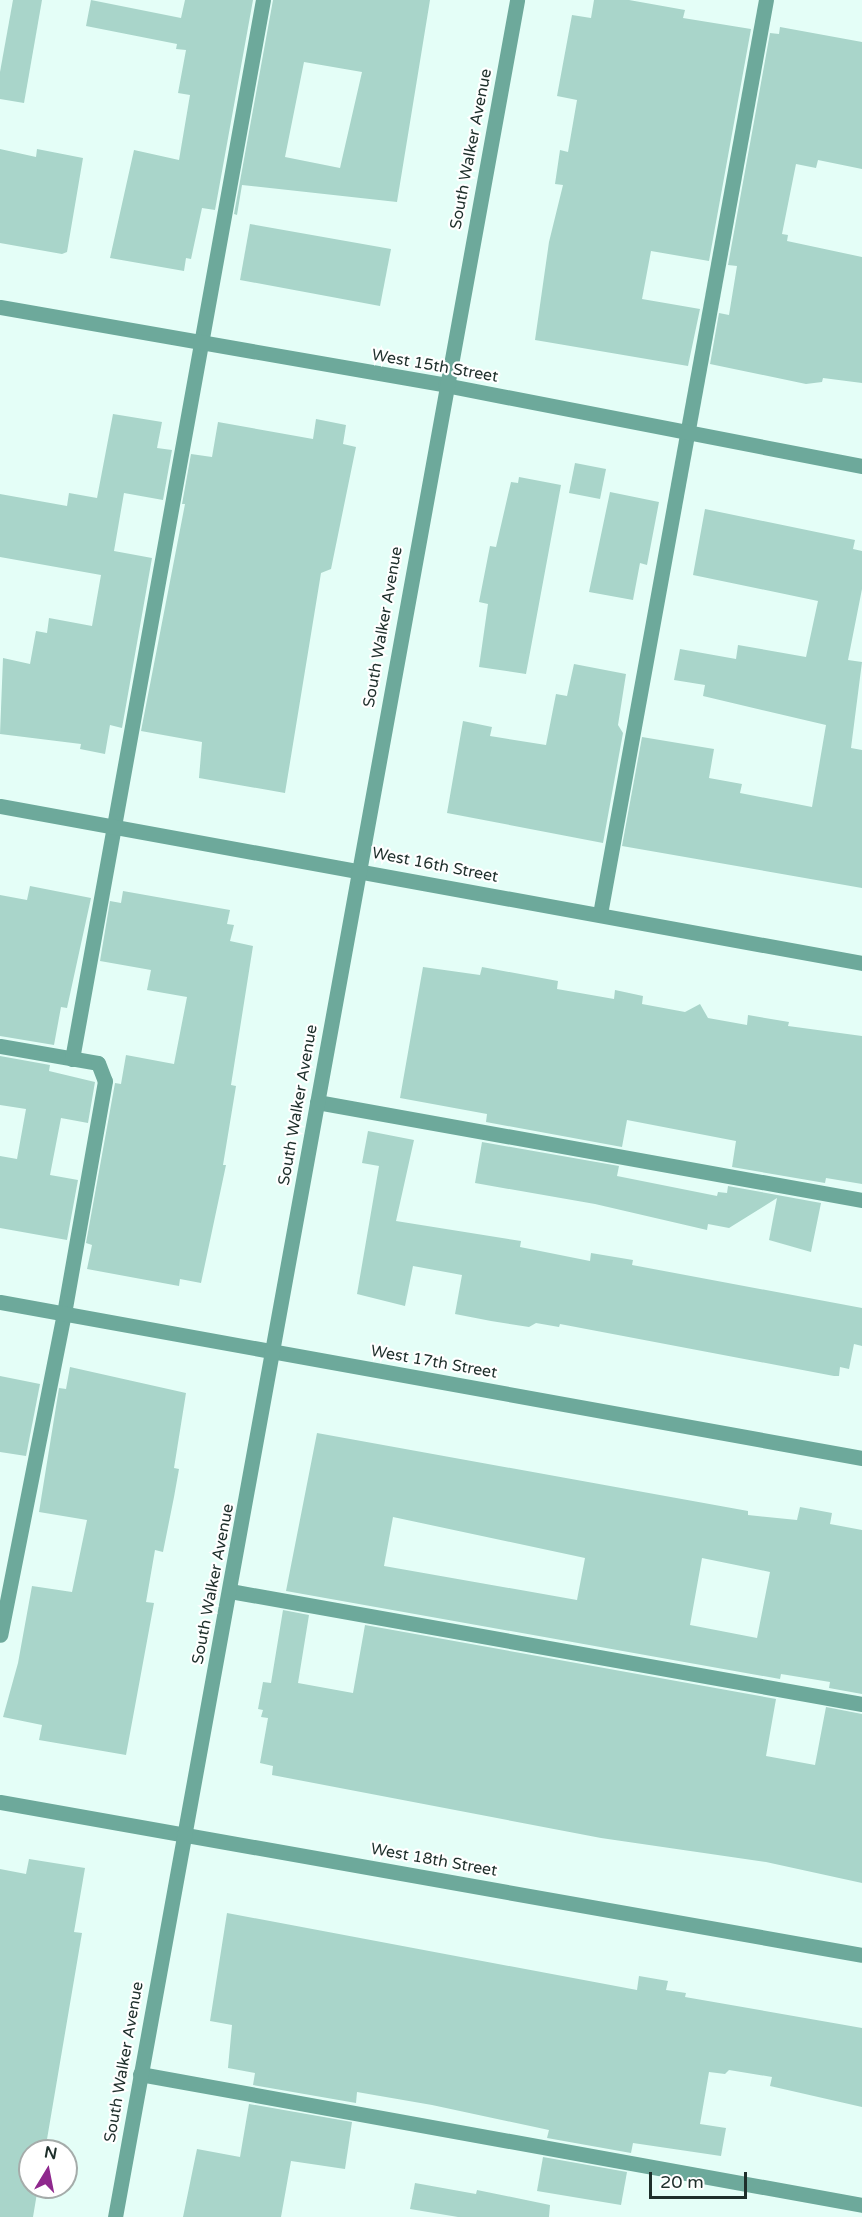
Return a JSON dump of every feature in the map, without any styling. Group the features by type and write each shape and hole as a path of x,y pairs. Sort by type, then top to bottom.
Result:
{"street":[{"path":"72,1059 263,0"},
{"name":"South Walker Avenue","path":"115,2217 230,1591 445,385 517,0"},
{"path":"600,914 766,0"},
{"name":"West 15th Street","path":"0,307 445,385 862,466"},
{"name":"West 16th Street","path":"0,806 358,869 862,963"},
{"path":"0,1046 98,1063 104,1070 105,1081 64,1313 0,1635"},
{"path":"317,1102 862,1200"},
{"name":"West 17th Street","path":"0,1302 862,1458"},
{"path":"0,1552 16,1555"},
{"path":"230,1591 862,1704"},
{"name":"West 18th Street","path":"0,1802 862,1955"},
{"path":"140,2073 862,2205"}],"building":[{"path":"13,0 42,0 24,103 0,99 0,72"},
{"path":"91,0 181,18 185,0 253,0 215,210 202,208 191,259 186,258 184,271 110,258 134,150 179,160 190,95 178,93 186,50 176,49 177,44 86,26"},
{"path":"273,0 430,0 397,202 242,185 237,215 234,214","holes":["304,62 362,72 340,168 285,157"]},
{"path":"594,0 629,0 685,10 683,18 751,29 709,261 651,251 642,299 700,309 688,366 535,340 549,242 563,185 555,184 560,150 568,152 577,100 557,96 572,15 591,18"},
{"path":"780,27 862,42 862,169 818,160 816,168 796,164 782,234 788,235 787,241 862,257 862,383 823,378 822,382 806,384 710,364 719,313 729,315 737,266 728,265 770,33 779,34"},
{"path":"0,149 36,157 37,149 83,158 67,252 62,254 0,243"},
{"path":"250,224 391,249 380,306 240,280"},
{"path":"113,414 162,422 157,448 172,450 163,500 124,493 114,551 152,558 122,728 110,725 105,754 80,749 81,744 0,734 3,658 30,664 36,631 47,633 49,618 92,626 101,575 0,557 0,494 67,506 69,493 97,498"},
{"path":"316,419 346,425 343,444 356,447 331,569 321,573 285,793 199,778 202,742 141,731 185,504 182,504 191,454 212,457 218,422 313,439"},
{"path":"575,463 606,469 600,499 569,493"},
{"path":"519,477 561,485 526,674 479,667 488,604 479,602 490,546 496,547 511,482 518,483"},
{"path":"610,492 659,502 647,565 640,563 633,600 589,592"},
{"path":"705,509 855,540 853,549 862,551 862,589 848,660 862,662 851,748 862,750 862,888 622,846 642,737 714,749 709,778 742,784 740,793 812,807 826,725 703,696 705,685 674,680 680,649 736,659 738,645 806,657 818,601 693,575"},
{"path":"574,664 626,674 618,725 623,733 603,843 447,813 463,721 492,727 490,736 546,745 556,694 567,696"},
{"path":"30,886 91,898 67,1008 61,1007 54,1045 0,1036 0,895 27,900"},
{"path":"123,891 230,910 227,924 234,925 230,941 253,946 231,1085 236,1086 223,1165 226,1165 201,1283 180,1279 179,1286 87,1269 92,1245 86,1243 115,1083 121,1084 126,1055 174,1064 187,997 147,990 151,970 100,961 110,901 121,903"},
{"path":"423,967 480,975 482,967 558,981 557,989 614,999 615,990 643,996 642,1004 685,1012 700,1004 708,1018 747,1025 748,1015 789,1022 788,1026 862,1036 862,1184 826,1178 825,1183 732,1167 736,1141 627,1120 622,1147 486,1122 487,1114 400,1098"},
{"path":"0,1056 50,1065 49,1071 95,1082 88,1123 61,1118 50,1175 78,1180 67,1240 0,1228 0,1156 17,1159 26,1109 0,1105"},
{"path":"368,1131 414,1140 396,1221 521,1241 520,1247 590,1261 591,1253 633,1260 632,1265 862,1308 862,1346 854,1344 849,1369 840,1367 839,1376 834,1376 560,1324 559,1327 536,1323 529,1327 491,1321 455,1314 462,1275 413,1266 405,1306 357,1294 379,1166 362,1163"},
{"path":"482,1142 619,1166 617,1176 717,1196 718,1192 727,1193 728,1186 821,1203 811,1252 769,1240 777,1198 729,1228 708,1224 707,1230 595,1204 475,1183"},
{"path":"70,1367 186,1393 174,1468 179,1469 163,1552 155,1550 146,1602 154,1603 126,1755 39,1740 42,1725 3,1717 18,1663 32,1586 72,1592 87,1520 39,1512 59,1388 66,1389"},
{"path":"0,1376 40,1384 26,1456 0,1452"},
{"path":"317,1433 748,1511 748,1515 797,1520 800,1507 832,1513 830,1524 862,1530 862,1694 829,1688 830,1682 781,1674 780,1679 286,1591","holes":["393,1517 585,1558 577,1600 384,1566","702,1558 770,1572 757,1638 690,1625"]},
{"path":"283,1610 309,1615 298,1683 353,1693 365,1625 776,1699 766,1756 815,1765 826,1707 862,1714 862,1883 766,1862 601,1838 272,1775 273,1766 260,1763 268,1718 261,1717 263,1710 258,1709 263,1682 271,1683"},
{"path":"29,1859 85,1868 74,1932 82,1933 47,2139 18,2139 18,2199 36,2199 33,2217 0,2217 0,1869 26,1874"},
{"path":"227,1913 637,1990 639,1976 668,1981 666,1990 686,1993 685,1997 862,2028 862,2107 770,2086 772,2077 729,2070 725,2074 709,2072 700,2124 726,2128 721,2156 633,2143 631,2153 547,2138 549,2130 432,2105 357,2092 356,2103 253,2085 255,2073 228,2068 232,2025 210,2021"},
{"path":"249,2104 352,2122 345,2169 291,2161 281,2217 183,2217 197,2149 240,2157"},
{"path":"543,2157 627,2172 621,2205 537,2191"},
{"path":"415,2183 476,2194 477,2190 550,2205 549,2217 458,2217 410,2209"}]}
